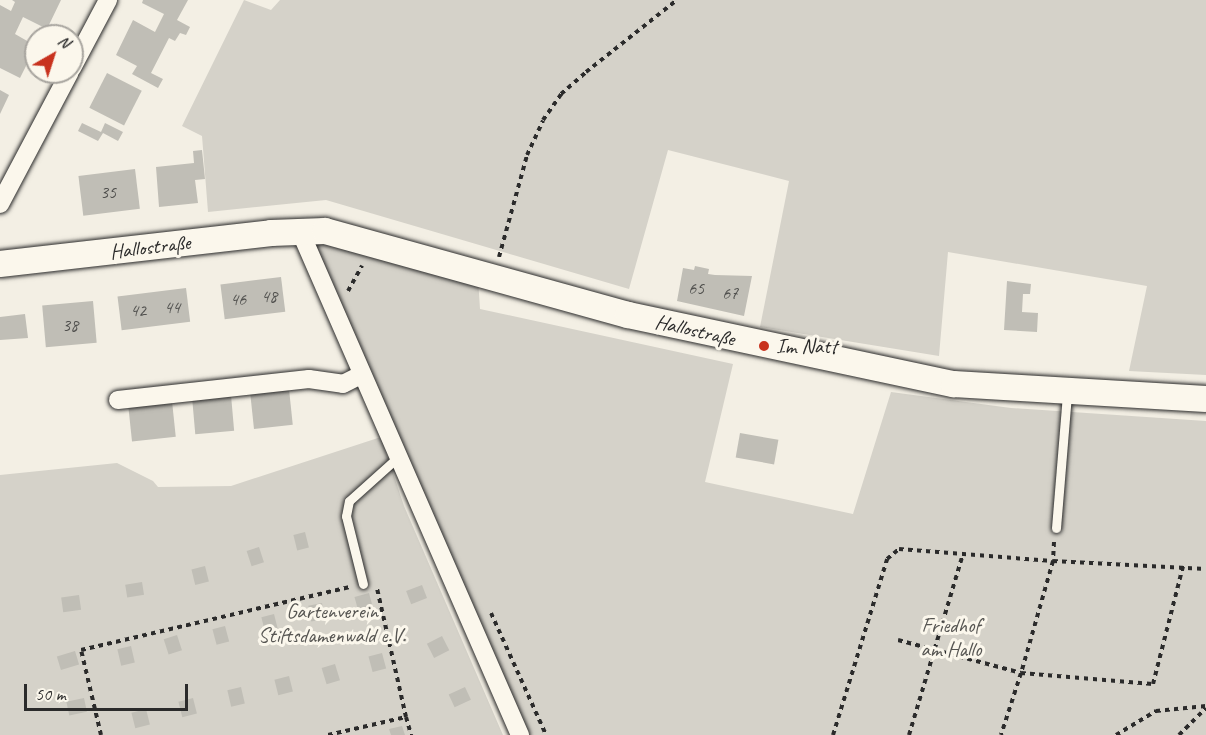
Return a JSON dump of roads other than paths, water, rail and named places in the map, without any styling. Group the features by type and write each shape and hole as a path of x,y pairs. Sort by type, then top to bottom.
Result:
{"main road":[{"name":"Hallostraße","path":"0,264 300,231 352,235 628,315 924,379 954,384 1206,399"}],"street":[{"path":"84,45 108,0"},
{"path":"0,204 64,84"},
{"path":"300,231 397,458 520,735"},
{"path":"118,400 309,379 343,384 361,375"}],"lane":[{"path":"1056,528 1067,390"},
{"path":"363,584 346,516 349,501 397,458"}],"place":[{"name":"Im Natt","path":"764,346"}],"park label":[{"name":"Gartenverein Stiftsdamenwald e.V.","path":"332,623"},
{"name":"Friedhof am Hallo","path":"951,637"}]}
